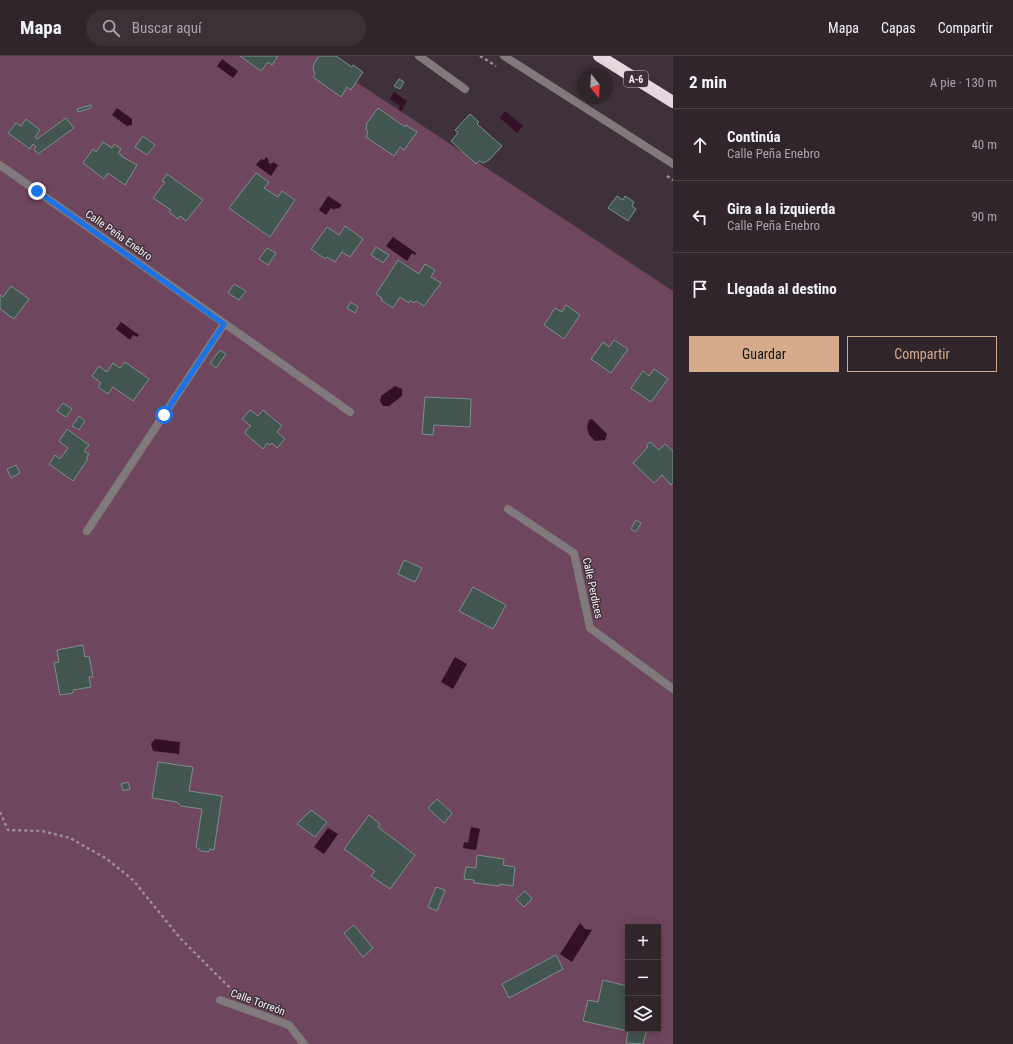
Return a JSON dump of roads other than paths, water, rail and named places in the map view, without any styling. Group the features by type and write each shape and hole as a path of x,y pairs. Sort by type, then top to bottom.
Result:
{"highway":[{"name":"A-6","path":"599,56 673,102"}],"street":[{"path":"419,56 465,89"},
{"path":"504,56 673,164"},
{"name":"Calle Peña Enebro","path":"0,165 350,412"},
{"path":"87,531 224,324"},
{"name":"Calle Perdices","path":"508,509 574,553 590,628 673,689"},
{"name":"Calle Torreón","path":"220,1000 289,1025 304,1044"}]}
